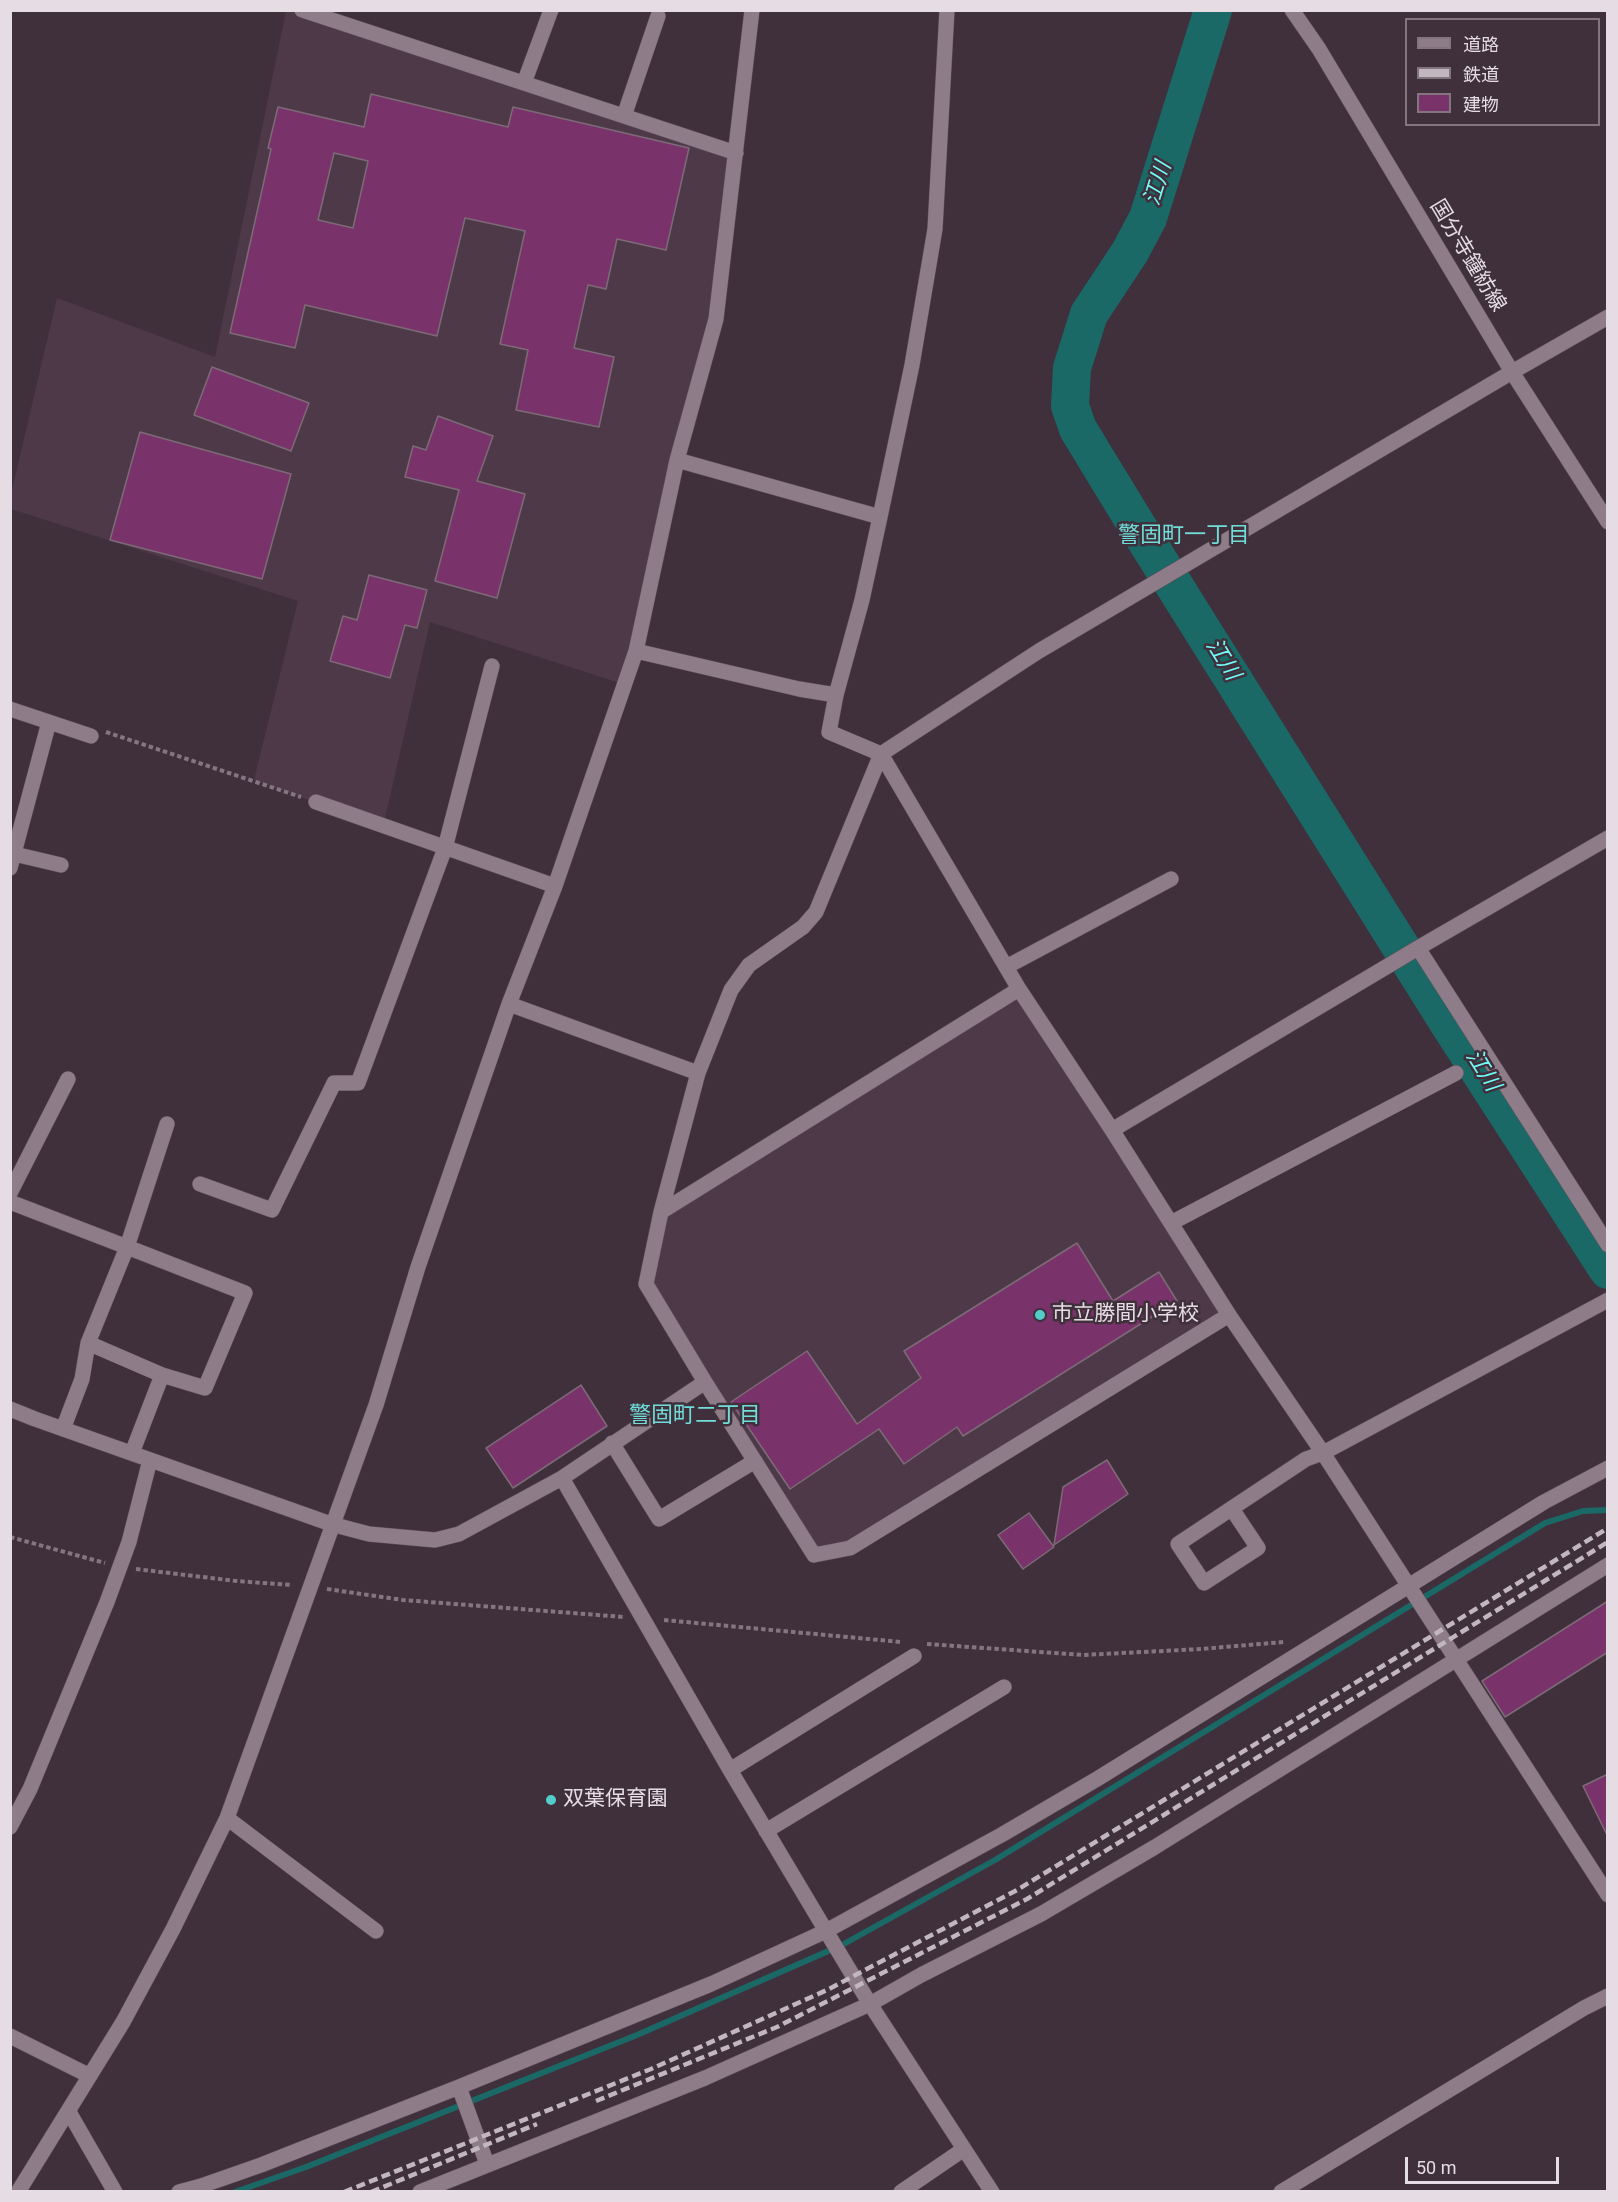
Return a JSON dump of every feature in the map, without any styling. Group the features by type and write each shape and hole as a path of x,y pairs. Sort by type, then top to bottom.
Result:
{"street":[{"path":"302,10 736,153"},
{"path":"524,83 551,10"},
{"path":"18,2192 123,2022 173,1929 227,1818 331,1524 376,1405 417,1267 509,1004 555,886 636,651 677,460 716,319 752,10"},
{"path":"947,10 935,229 912,365 880,517 829,732 881,754 1019,989 1112,1130 1229,1316 1323,1453 1608,1895"},
{"name":"国分寺鐘紡線","path":"1292,10 1325,59 1512,372 1608,522"},
{"path":"624,116 658,16"},
{"path":"1229,1316 850,1548 814,1555 646,1284 661,1212 698,1073 730,990 749,965 803,927 816,912 881,754 1039,651 1608,317"},
{"path":"677,460 880,517"},
{"path":"636,651 799,689 836,695"},
{"path":"200,1184 272,1210 334,1083 358,1083 445,848 492,666"},
{"path":"10,709 49,722 95,733"},
{"path":"49,722 12,858 61,865"},
{"path":"316,802 555,886"},
{"path":"1112,1130 1608,838"},
{"path":"1006,967 1171,879"},
{"path":"1418,948 1608,1245"},
{"path":"661,1212 1019,989"},
{"path":"509,1004 698,1073"},
{"path":"1171,1223 1456,1073"},
{"path":"10,1193 68,1079"},
{"path":"63,1429 82,1378 88,1343 127,1247 167,1124"},
{"path":"10,1202 245,1293 205,1388 162,1375 88,1343"},
{"path":"1232,1509 1258,1548 1203,1583 1178,1544 1306,1459 1323,1453 1608,1300"},
{"path":"132,1454 162,1375"},
{"path":"10,1408 331,1524 369,1534 435,1540 459,1534 562,1478 705,1382"},
{"path":"612,1443 659,1519 755,1461"},
{"path":"10,1827 30,1789 120,1567 129,1542 150,1460"},
{"path":"179,2192 261,2165 459,2087 711,1984 826,1931 1003,1834 1097,1779 1544,1502 1608,1468"},
{"path":"562,1478 730,1770 826,1931 870,2004 992,2192"},
{"path":"420,2192 705,2078 870,2004 1052,1908 1608,1565"},
{"path":"730,1770 915,1648"},
{"path":"766,1831 1004,1687"},
{"path":"227,1818 376,1931"},
{"path":"1281,2192 1584,2008 1608,1996"},
{"path":"10,2036 90,2076"},
{"path":"459,2087 486,2164"},
{"path":"69,2112 115,2192"},
{"path":"901,2192 964,2149"}],"path":[{"path":"95,733 254,780 316,802"},
{"path":"10,1536 120,1567 225,1580 310,1586 403,1600 643,1618 915,1648 1083,1655 1201,1649 1291,1641"}],"shaded area":[{"path":"286,11 302,11 736,153 716,319 626,685 430,622 383,827 254,780 298,601 11,509 11,494 57,298 215,357"},
{"path":"1019,989 1229,1315 850,1548 814,1555 646,1284 661,1212"}],"building":[{"path":"371,94 508,127 513,107 689,148 666,250 617,239 606,289 588,285 574,348 614,357 599,427 516,410 528,350 500,344 525,231 465,218 437,336 305,305 295,348 230,333 271,149 268,148 278,107 364,127","holes":["334,153 368,161 353,228 318,220"]},
{"path":"212,367 309,403 291,451 194,415"},
{"path":"438,416 493,436 477,481 525,494 497,598 435,581 459,490 405,477 413,446 426,450"},
{"path":"140,432 291,474 262,579 110,540"},
{"path":"369,575 427,590 417,628 405,625 390,678 330,661 343,616 357,620"},
{"path":"1077,1243 1113,1301 1159,1272 1177,1301 963,1436 957,1427 904,1464 879,1429 790,1489 731,1402 807,1351 857,1424 921,1378 904,1351"},
{"path":"581,1385 607,1426 513,1488 486,1448"},
{"path":"1107,1460 1128,1494 1054,1545 1063,1487"},
{"path":"1029,1513 1054,1547 1023,1569 998,1535"},
{"path":"1608,1601 1608,1652 1505,1717 1482,1681"},
{"path":"1608,1774 1608,1837 1583,1786"}],"waterway":[{"name":"江川","path":"1213,10 1148,218 1130,252 1089,314 1072,368 1070,406 1078,429 1142,534 1449,1024 1608,1270"},
{"path":"235,2192 306,2167 637,2035 842,1945 995,1860 1545,1523 1583,1511 1608,1510"}],"railway":[{"path":"344,2192 651,2069 827,1990 1017,1890 1608,1528"},
{"path":"596,2101 777,2027 1027,1899 1608,1542"},
{"path":"371,2192 537,2124"}],"place":[{"name":"市立勝間小学校","path":"1040,1315"},
{"name":"双葉保育園","path":"551,1800"}],"district":[{"name":"警固町一丁目","path":"1184,536"},
{"name":"警固町二丁目","path":"695,1416"}]}
